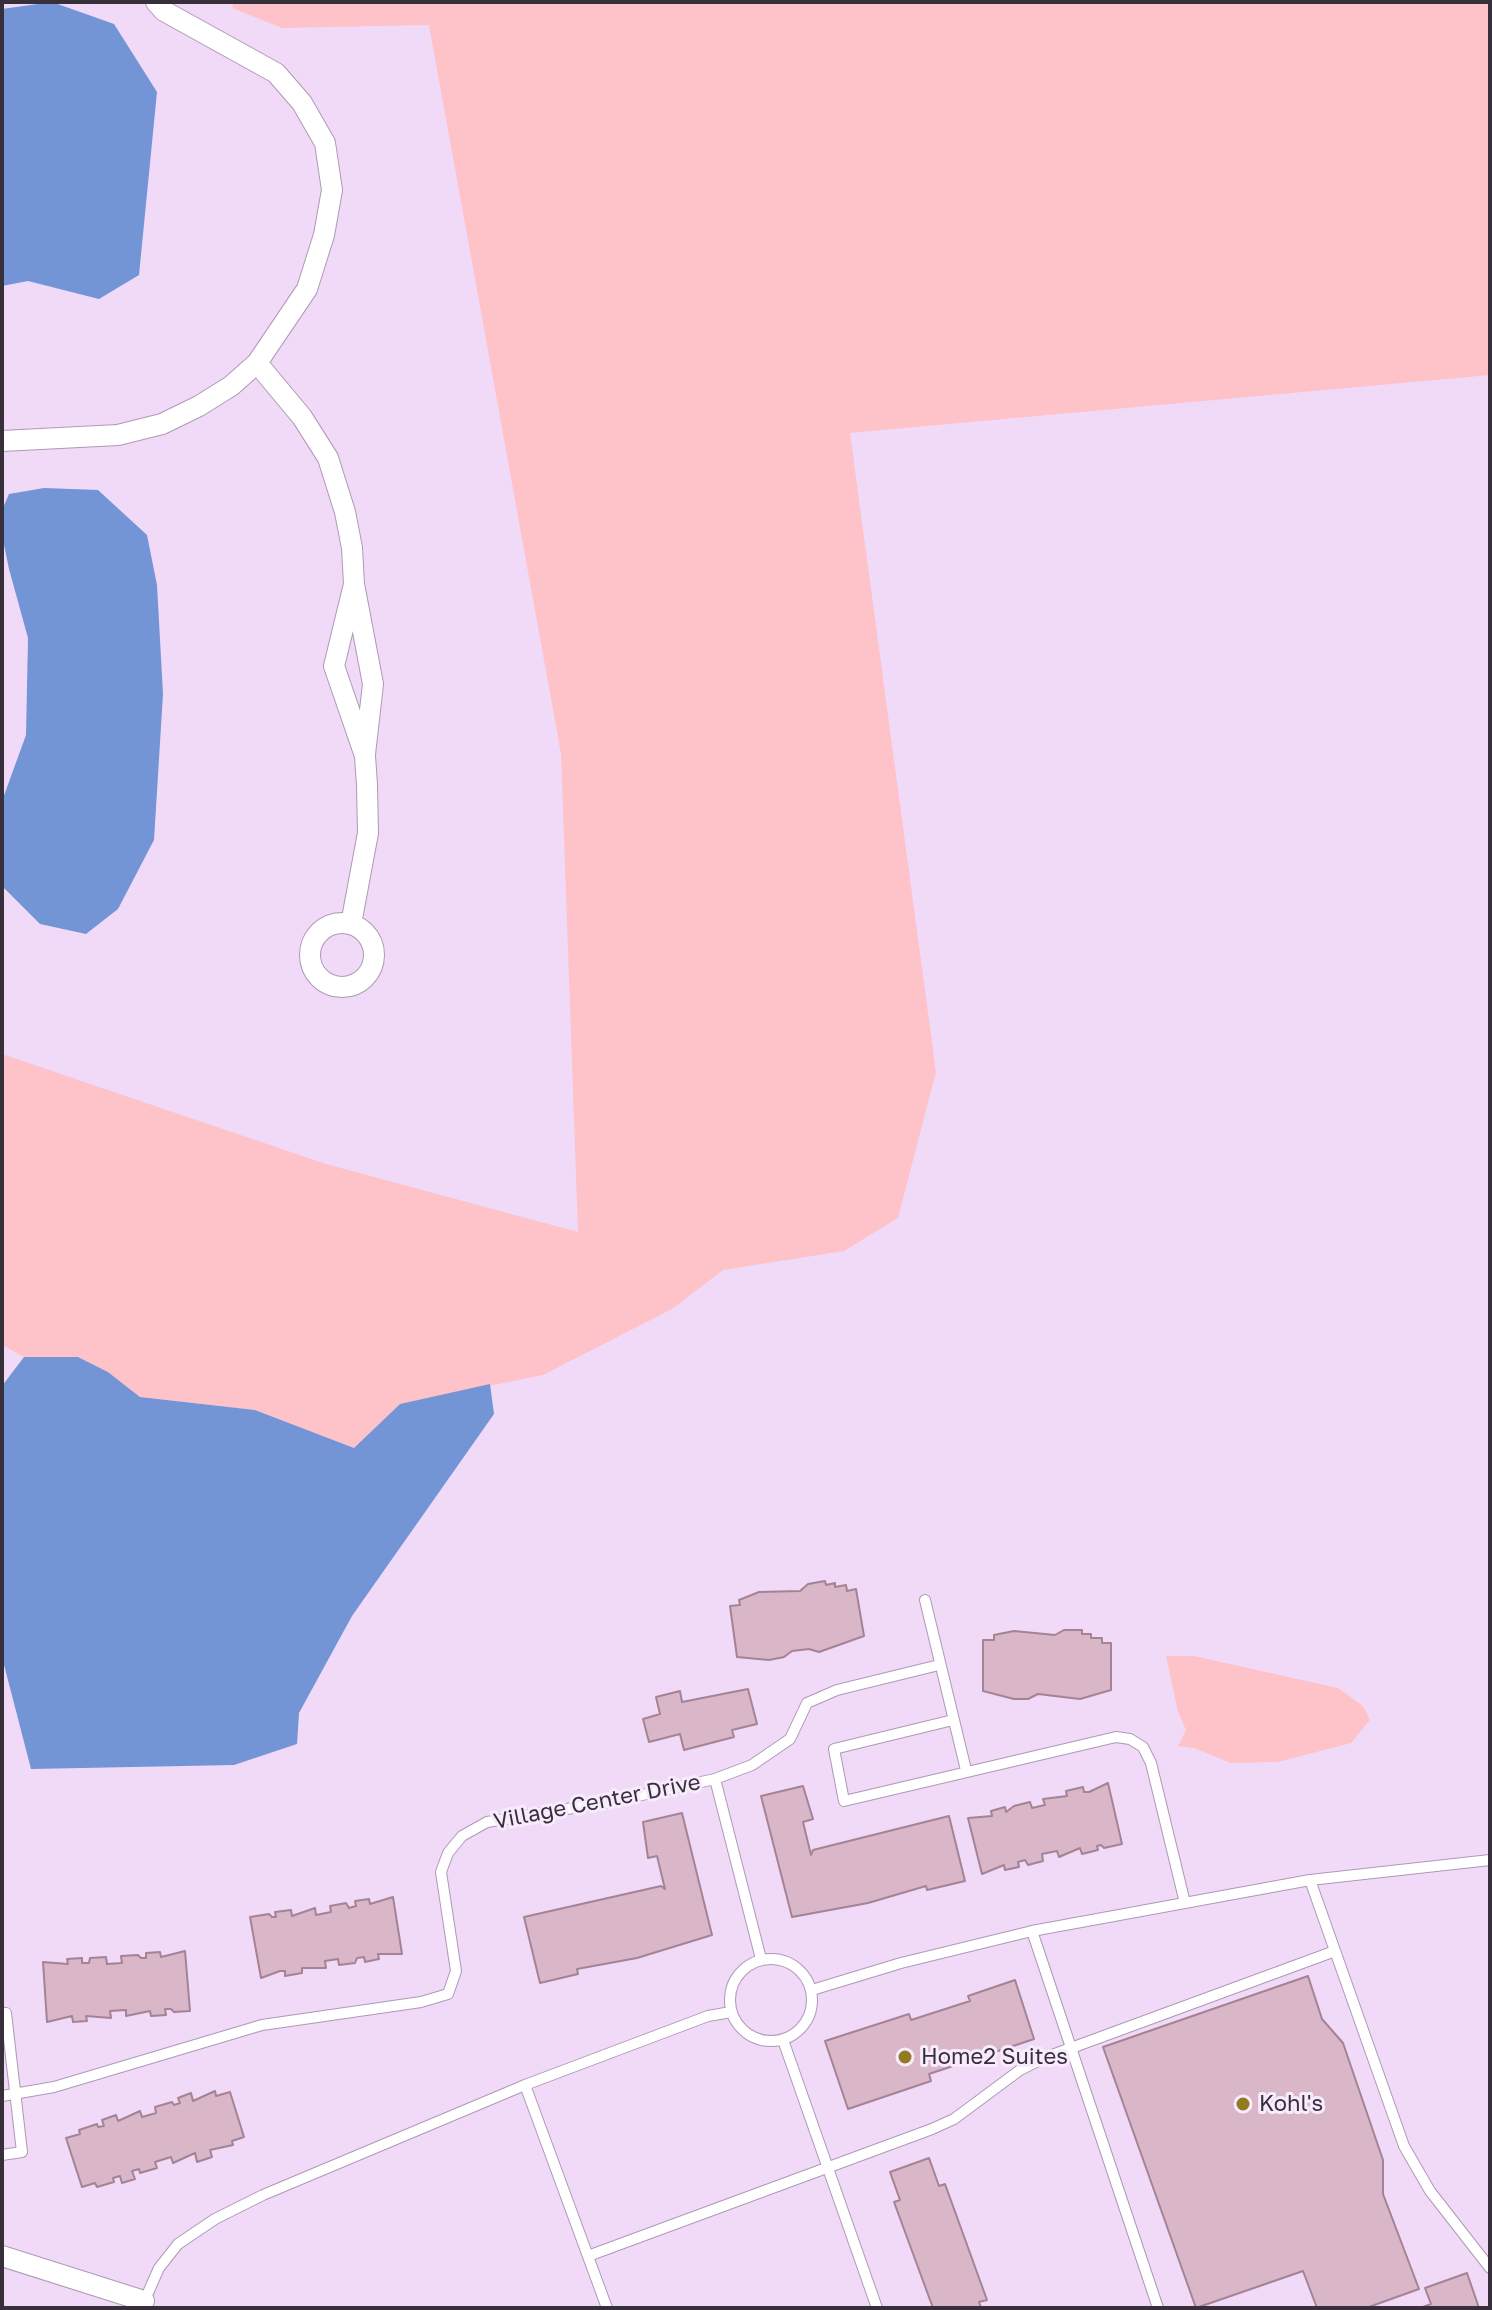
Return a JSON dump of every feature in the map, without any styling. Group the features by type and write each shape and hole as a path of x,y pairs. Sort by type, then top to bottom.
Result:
{"street":[{"path":"2,441 118,435 162,424 231,386 257,363 307,289 324,235 332,190 325,143 302,103 276,73 164,11 156,2"},
{"path":"257,363 302,417 328,458 345,512 354,584 373,684 365,756 368,833 351,924"},
{"path":"354,584 334,666 365,756"},
{"path":"2,2256 143,2305"}],"lane":[{"path":"925,1600 966,1770"},
{"name":"Village Center Drive","path":"2,2096 54,2087 262,2025 421,2002 448,1994 456,1971 441,1872 448,1853 462,1836 487,1822 632,1803 715,1779 752,1765 790,1739 807,1703 837,1690 939,1665"},
{"path":"953,1720 834,1749 844,1801 1116,1737 1130,1739 1143,1747 1151,1763 1185,1903"},
{"path":"715,1779 761,1959"},
{"path":"812,1990 901,1963 1032,1931 1310,1880 1490,1860"},
{"path":"1310,1880 1385,2099 1415,2170 1490,2268"},
{"path":"1032,1931 1158,2308"},
{"path":"588,2256 954,2119 1020,2070 1071,2046 1335,1951"},
{"path":"761,1959 787,1961 807,1978 812,1990 813,2003 804,2026 783,2040 770,2042 746,2033 731,2012 729,1998 739,1973 761,1959"},
{"path":"143,2305 159,2268 178,2244 215,2219 346,2159 525,2085 708,2016 731,2012"},
{"path":"2,2013 6,2013 22,2152 2,2155"},
{"path":"783,2040 877,2308"},
{"path":"525,2085 607,2308"}],"shaded area":[{"path":"234,2 1490,2 1490,375 850,433 936,1072 898,1218 844,1251 723,1270 672,1309 543,1375 400,1404 354,1448 255,1410 140,1397 108,1372 78,1357 24,1357 2,1345 2,1054 326,1164 578,1232 561,754 429,25 282,28 232,8"},
{"path":"1166,1656 1194,1656 1338,1688 1363,1706 1370,1720 1351,1743 1278,1762 1231,1763 1194,1748 1178,1746 1186,1730 1178,1712"}],"water":[{"path":"52,2 114,24 157,92 139,275 99,299 28,281 2,286 2,9"},
{"path":"44,488 98,490 147,535 157,585 163,694 154,840 118,909 86,934 40,924 2,886 2,801 26,735 28,638 2,535 2,510 9,494"},
{"path":"24,1357 78,1357 108,1372 140,1397 255,1410 354,1448 400,1404 490,1384 494,1414 352,1616 299,1713 297,1744 234,1765 31,1769 2,1657 2,1386"}],"building":[{"path":"825,1581 826,1585 835,1583 835,1587 846,1585 847,1591 856,1589 864,1636 819,1652 809,1649 792,1651 784,1657 769,1660 737,1657 730,1606 740,1605 739,1600 759,1592 800,1591 808,1584"},
{"path":"1064,1630 1082,1630 1082,1634 1091,1634 1091,1638 1102,1638 1102,1643 1111,1643 1111,1690 1080,1699 1038,1694 1028,1699 1014,1699 983,1691 983,1640 994,1640 994,1635 1014,1631 1055,1635"},
{"path":"748,1689 757,1724 732,1730 734,1737 684,1750 680,1734 649,1742 643,1719 660,1714 656,1697 680,1691 682,1702"},
{"path":"1108,1783 1122,1844 1104,1848 1097,1846 1098,1850 1082,1854 1080,1848 1059,1857 1057,1851 1042,1854 1043,1861 1028,1865 1025,1860 1018,1862 1019,1867 1005,1870 1004,1865 982,1874 968,1818 992,1816 991,1811 1005,1807 1006,1812 1014,1806 1030,1802 1032,1808 1045,1805 1043,1799 1067,1796 1066,1791 1083,1787 1084,1792 1089,1792"},
{"path":"803,1786 813,1819 803,1822 811,1855 813,1850 949,1816 965,1881 927,1890 926,1886 868,1903 792,1917 761,1796"},
{"path":"682,1813 712,1935 637,1958 577,1969 578,1974 540,1983 524,1917 661,1886 665,1889 657,1856 648,1858 643,1822"},
{"path":"393,1897 402,1954 378,1954 379,1959 365,1962 364,1957 357,1958 355,1963 339,1965 338,1959 325,1961 326,1968 302,1968 302,1973 285,1976 285,1971 280,1971 261,1978 250,1917 269,1914 276,1917 275,1912 291,1910 292,1916 315,1908 316,1915 331,1912 330,1906 346,1903 349,1908 356,1906 355,1901 369,1899 370,1904"},
{"path":"185,1951 190,2011 165,2009 166,2015 151,2016 150,2011 126,2016 126,2010 110,2011 111,2018 86,2016 87,2021 73,2022 72,2016 47,2022 43,1962 68,1964 67,1959 82,1958 82,1963 89,1963 90,1958 106,1957 107,1964 122,1963 121,1956 146,1958 146,1953 160,1952 161,1957"},
{"name":"Kohl's","path":"1308,1976 1322,2019 1343,2043 1383,2160 1383,2194 1419,2289 1366,2308 1317,2308 1303,2271 1196,2308 1103,2047"},
{"name":"Home2 Suites","path":"1015,1980 1034,2039 929,2074 931,2081 848,2109 825,2041 909,2014 911,2020 970,2001 968,1996"},
{"path":"215,2091 216,2096 230,2092 244,2137 232,2141 233,2145 210,2150 212,2157 197,2162 195,2153 173,2163 171,2157 155,2162 157,2168 140,2173 139,2169 132,2171 135,2179 122,2183 120,2176 113,2178 114,2182 97,2187 95,2183 82,2187 66,2138 97,2124 98,2127 104,2126 102,2120 116,2115 118,2121 140,2111 142,2117 156,2113 155,2107 180,2103 178,2098 191,2093 193,2101"},
{"path":"929,2158 939,2186 945,2184 987,2300 979,2302 981,2308 933,2308 894,2202 900,2200 890,2172"},
{"path":"1467,2273 1479,2308 1420,2308 1431,2304 1425,2288"}],"place":[{"name":"Home2 Suites","path":"905,2057"},
{"name":"Kohl's","path":"1243,2104"}]}
